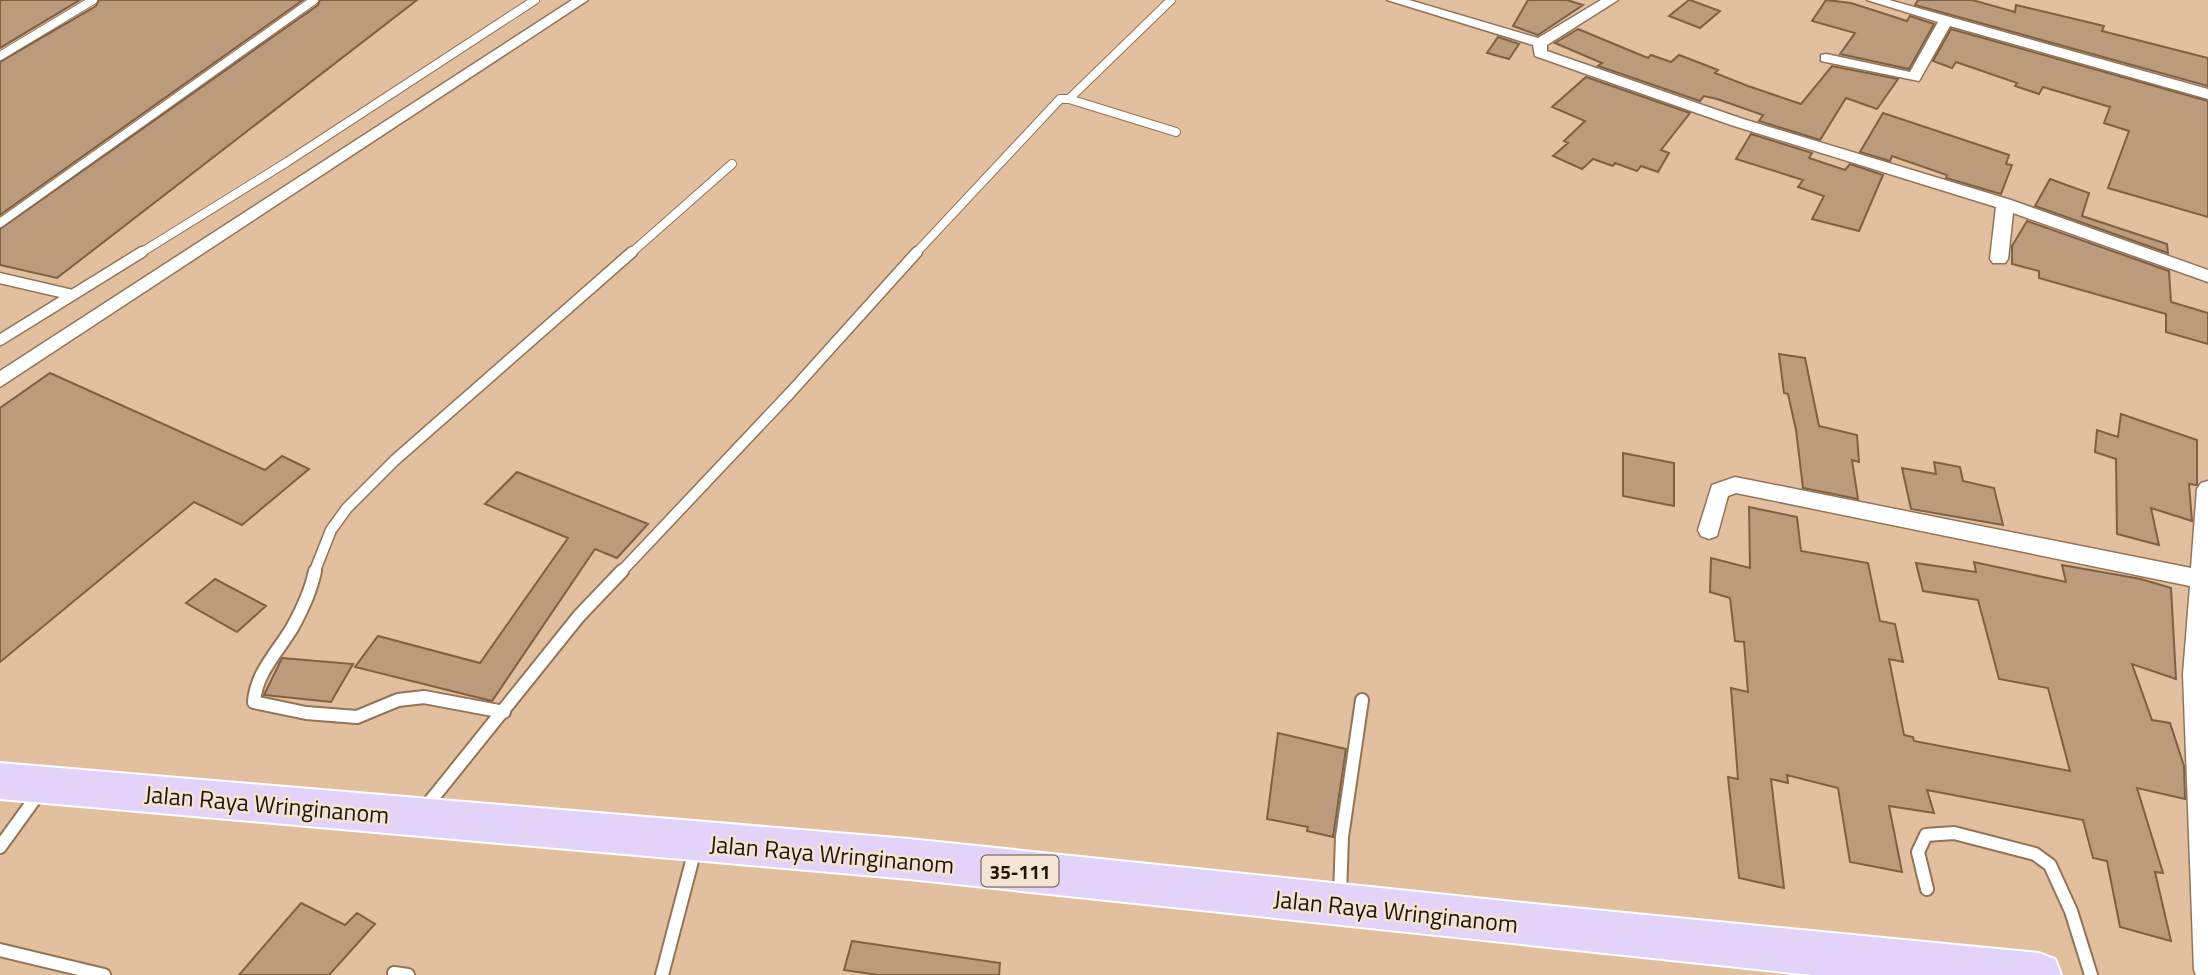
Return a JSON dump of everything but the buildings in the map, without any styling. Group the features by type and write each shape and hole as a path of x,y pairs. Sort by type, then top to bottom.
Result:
{"main road":[{"name":"Jalan Raya Wringinanom","path":"0,781 417,818 694,857 909,859 2039,975"}],"street":[{"path":"0,380 581,0"},
{"path":"1394,0 1540,43"},
{"path":"1874,0 2208,94"},
{"path":"1540,43 1600,2"},
{"path":"1826,58 1914,78 1945,21"},
{"path":"1540,43 1540,53 1546,57 1637,89 2005,204 2208,276"},
{"path":"1999,259 2005,204"},
{"path":"1709,530 1719,491 1734,485 2202,579"},
{"path":"2208,489 2195,674 2208,970"}],"lane":[{"path":"0,56 93,0"},
{"path":"0,223 314,0"},
{"path":"0,340 287,162 535,0"},
{"path":"1069,99 1171,0"},
{"path":"417,818 589,606 790,393 965,198 1060,99 1069,99 1176,132"},
{"path":"504,712 414,696 392,700 375,712 356,717 254,702 255,684 292,628 311,589 317,559 347,508 395,460 732,164"},
{"path":"0,278 73,295"},
{"path":"1340,905 1342,836 1362,700"},
{"path":"0,847 46,784"},
{"path":"1927,889 1918,852 1926,835 1954,833 2035,854 2050,865 2060,881 2091,975"},
{"path":"662,975 694,857"},
{"path":"0,950 104,975"}]}
